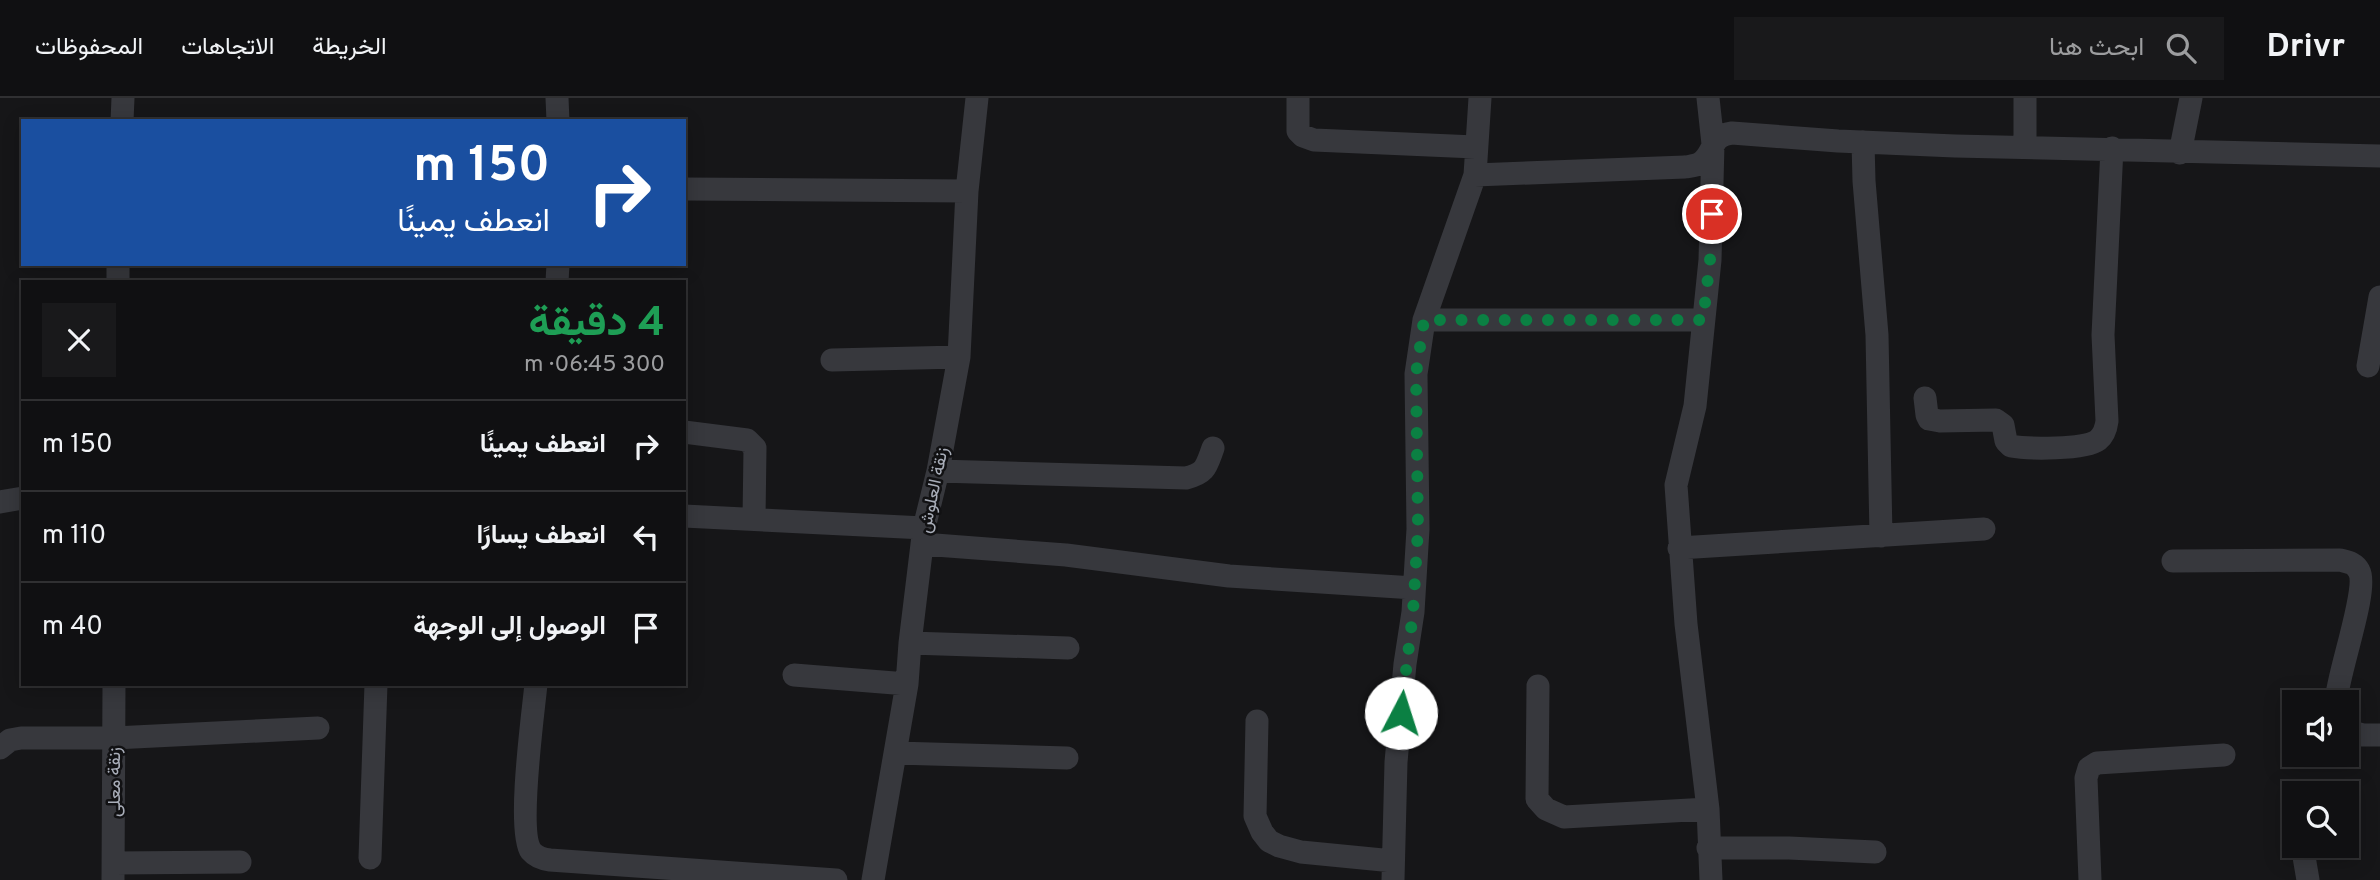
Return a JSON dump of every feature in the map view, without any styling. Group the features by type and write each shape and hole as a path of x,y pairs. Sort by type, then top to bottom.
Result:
{"street":[{"path":"122,119 123,98"},
{"path":"556,98 558,119"},
{"name":"زنقة العلوش","path":"873,880 907,684 923,536 938,471 958,357 967,191 977,98"},
{"path":"1298,98 1298,131 1314,140 1475,147"},
{"path":"1257,721 1255,816 1269,841 1301,852 1393,870 1396,762 1418,529 1416,374 1424,320 1475,174 1480,98"},
{"path":"1708,98 1713,144 1710,260 1695,406 1676,485 1686,624 1708,809 1711,880"},
{"path":"2025,98 2025,147"},
{"path":"2180,153 2190,98"},
{"path":"1475,174 1685,167 1703,161 1713,144 1723,135 1740,133 1863,142 2180,153 2380,156"},
{"path":"1863,142 1877,335 1881,536"},
{"path":"1925,398 1929,418 1940,421 1996,420 2003,425 2006,441 2011,446 2078,446 2089,445 2099,439 2105,430 2106,421 2103,335 2112,149"},
{"path":"686,189 967,191"},
{"path":"2368,366 2380,298"},
{"path":"1424,320 1703,320"},
{"path":"832,360 958,357"},
{"path":"686,432 747,440 752,444 755,448 754,519"},
{"path":"938,471 1186,478 1200,475 1213,448"},
{"path":"0,502 21,498"},
{"path":"686,516 754,519 923,536 1229,576 1414,588"},
{"path":"1679,548 1984,529"},
{"path":"2173,561 2351,563 2361,576 2339,690"},
{"path":"910,643 1068,648"},
{"path":"794,675 907,684"},
{"name":"زنقة معلى","path":"113,872 114,686"},
{"path":"370,858 376,686"},
{"path":"536,686 525,813 526,838 530,850 537,857 836,880"},
{"path":"1538,686 1538,799 1546,810 1564,817 1708,809"},
{"path":"0,748 10,740 21,738 114,738 318,728"},
{"path":"2359,734 2380,734"},
{"path":"896,753 1067,758"},
{"path":"2090,880 2086,778 2088,768 2096,763 2224,754"},
{"path":"1708,848 1875,852"},
{"path":"2304,858 2308,880"},
{"path":"113,872 240,862"}],"route":[{"path":"1401,713 1413,612 1418,529 1416,374 1424,320 1703,320 1712,214"}]}
